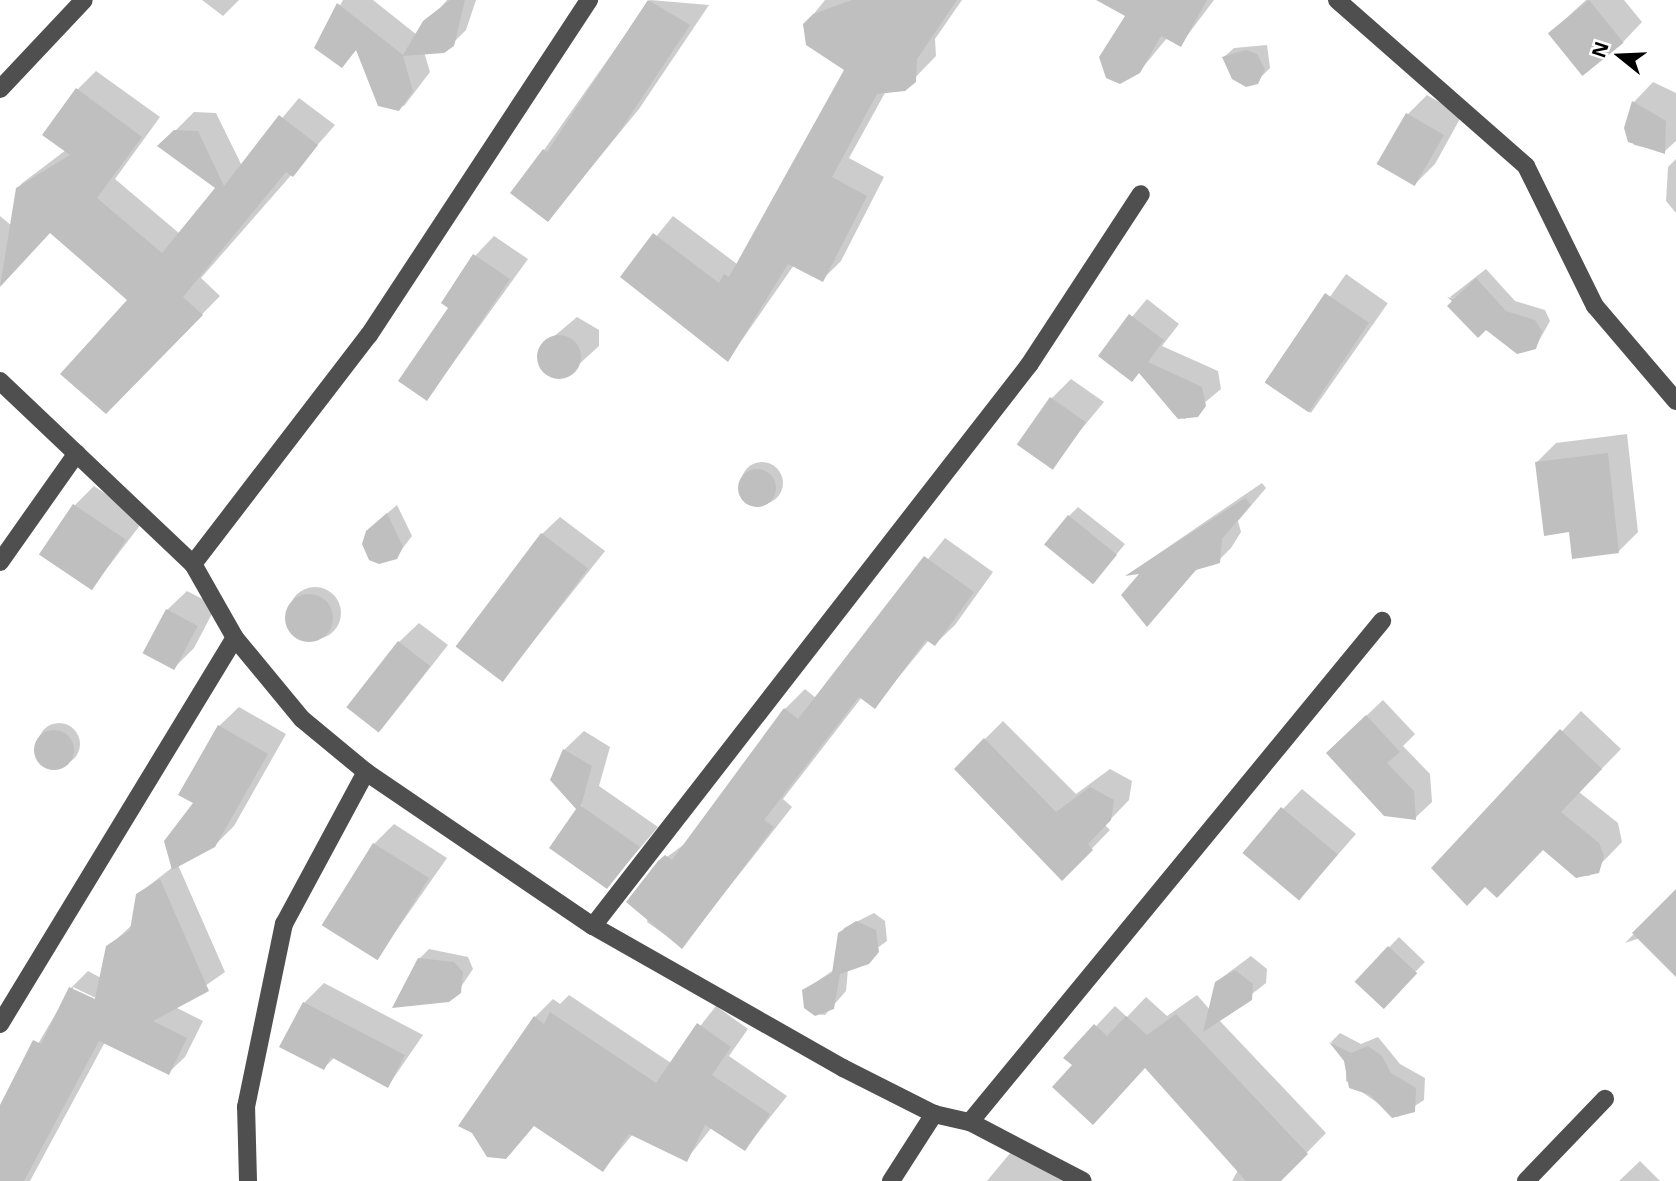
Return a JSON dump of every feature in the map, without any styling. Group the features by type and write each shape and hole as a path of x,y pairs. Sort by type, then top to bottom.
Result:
{"street":[{"path":"0,89 84,0"},
{"path":"193,564 369,335 589,0"},
{"path":"1337,0 1526,166 1595,306 1676,401"},
{"path":"593,926 1021,376 1141,194"},
{"path":"0,381 193,564 235,638 302,719 366,772 593,926 934,1114 970,1122 1083,1181"},
{"path":"0,562 76,453"},
{"path":"970,1122 1382,621"},
{"path":"0,1024 235,638"},
{"path":"248,1181 246,1107 284,924 366,772"},
{"path":"1525,1181 1605,1099"},
{"path":"891,1181 934,1114"}],"building":[{"path":"450,0 465,0 454,46 444,53 403,56 413,91 399,111 378,106 356,50 342,68 314,48 337,3 403,55 423,21"},
{"path":"648,0 690,25 620,131 548,222 510,193 543,149 547,152"},
{"path":"852,0 957,0 917,59 916,82 905,91 877,94 832,177 867,196 823,282 788,264 728,362 620,277 653,233 719,283 724,274 729,277 844,70 806,45 803,24 813,14"},
{"path":"1096,0 1207,0 1181,47 1161,36 1140,73 1120,84 1106,78 1099,57 1125,16"},
{"path":"1589,0 1624,43 1582,76 1548,33"},
{"path":"1246,50 1257,54 1265,69 1258,84 1246,87 1232,79 1222,57"},
{"path":"76,88 142,137 97,198 162,253 215,188 157,146 174,130 198,131 224,186 279,115 318,145 293,177 286,172 183,297 203,315 106,414 60,374 127,300 50,233 0,287 16,188 70,155 42,135"},
{"path":"1632,101 1666,121 1665,154 1628,142 1624,128"},
{"path":"1406,113 1444,135 1415,186 1376,164"},
{"path":"473,254 510,279 427,401 398,381 448,308 441,303"},
{"path":"1476,278 1506,311 1535,320 1542,331 1536,349 1517,354 1486,330 1478,338 1447,306 1452,301 1447,297 1454,299"},
{"path":"1325,293 1369,323 1309,412 1265,383"},
{"path":"1129,314 1164,340 1148,362 1202,387 1206,406 1198,417 1178,419 1139,373 1132,382 1098,356"},
{"path":"559,335 574,342 581,357 574,372 559,379 544,372 537,357 544,342"},
{"path":"1050,397 1086,422 1053,470 1017,445"},
{"path":"1608,453 1619,553 1572,559 1569,532 1544,536 1535,462"},
{"path":"757,469 771,474 776,488 771,502 757,507 743,502 738,488 743,474"},
{"path":"1245,498 1251,505 1222,539 1220,563 1196,570 1147,627 1121,595 1139,574 1125,576"},
{"path":"73,504 126,540 92,590 39,555"},
{"path":"387,513 403,547 397,559 379,564 369,560 362,544 366,531"},
{"path":"1068,515 1117,555 1093,584 1044,545"},
{"path":"541,533 588,569 503,682 456,646"},
{"path":"924,556 974,592 935,646 926,640 875,709 859,697 764,820 774,827 682,949 626,902 658,861 665,855 672,860 784,708 798,719"},
{"path":"309,594 326,601 333,618 326,635 309,642 292,635 285,618 292,601"},
{"path":"166,609 198,626 174,670 143,653"},
{"path":"398,641 430,666 379,732 346,707"},
{"path":"1366,715 1400,752 1387,763 1414,791 1416,820 1384,816 1326,753"},
{"path":"218,725 268,754 215,847 172,870 164,841 193,803 178,795"},
{"path":"1560,729 1602,769 1561,812 1599,843 1604,856 1599,873 1576,878 1543,850 1497,898 1485,887 1467,906 1431,868"},
{"path":"54,730 68,736 74,750 68,764 54,770 40,764 34,750 40,736"},
{"path":"984,738 1056,812 1090,787 1114,800 1111,820 1088,844 1093,850 1062,881 954,769"},
{"path":"563,749 592,766 581,806 640,847 607,889 549,848 576,809 550,780"},
{"path":"1281,807 1338,855 1299,901 1242,853"},
{"path":"373,843 429,878 378,960 322,925"},
{"path":"160,879 209,991 153,1021 187,1038 169,1075 99,1041 24,1181 0,1181 0,1105 33,1040 41,1044 69,987 95,999 106,946 130,930 136,894"},
{"path":"1676,889 1676,977 1632,933"},
{"path":"856,921 876,930 879,952 869,964 840,974 834,1009 815,1016 804,1008 802,990 832,973 838,933"},
{"path":"1388,946 1417,973 1384,1009 1355,982"},
{"path":"418,958 454,962 463,972 461,993 449,1002 392,1008"},
{"path":"1235,970 1253,984 1252,1000 1203,1032 1215,982"},
{"path":"303,1002 405,1055 388,1088 331,1057 324,1070 279,1047"},
{"path":"550,1012 656,1083 697,1023 731,1047 712,1075 770,1114 745,1151 705,1125 687,1162 629,1134 603,1172 534,1126 506,1159 487,1157 472,1133 458,1126 534,1016 544,1024"},
{"path":"1176,1014 1308,1154 1281,1181 1246,1181 1145,1068 1093,1125 1052,1087 1072,1065 1063,1058 1094,1024 1107,1036 1126,1016 1147,1035"},
{"path":"1329,1042 1351,1053 1368,1046 1382,1056 1391,1073 1416,1088 1415,1112 1392,1118 1370,1095 1349,1088 1344,1061"}]}
